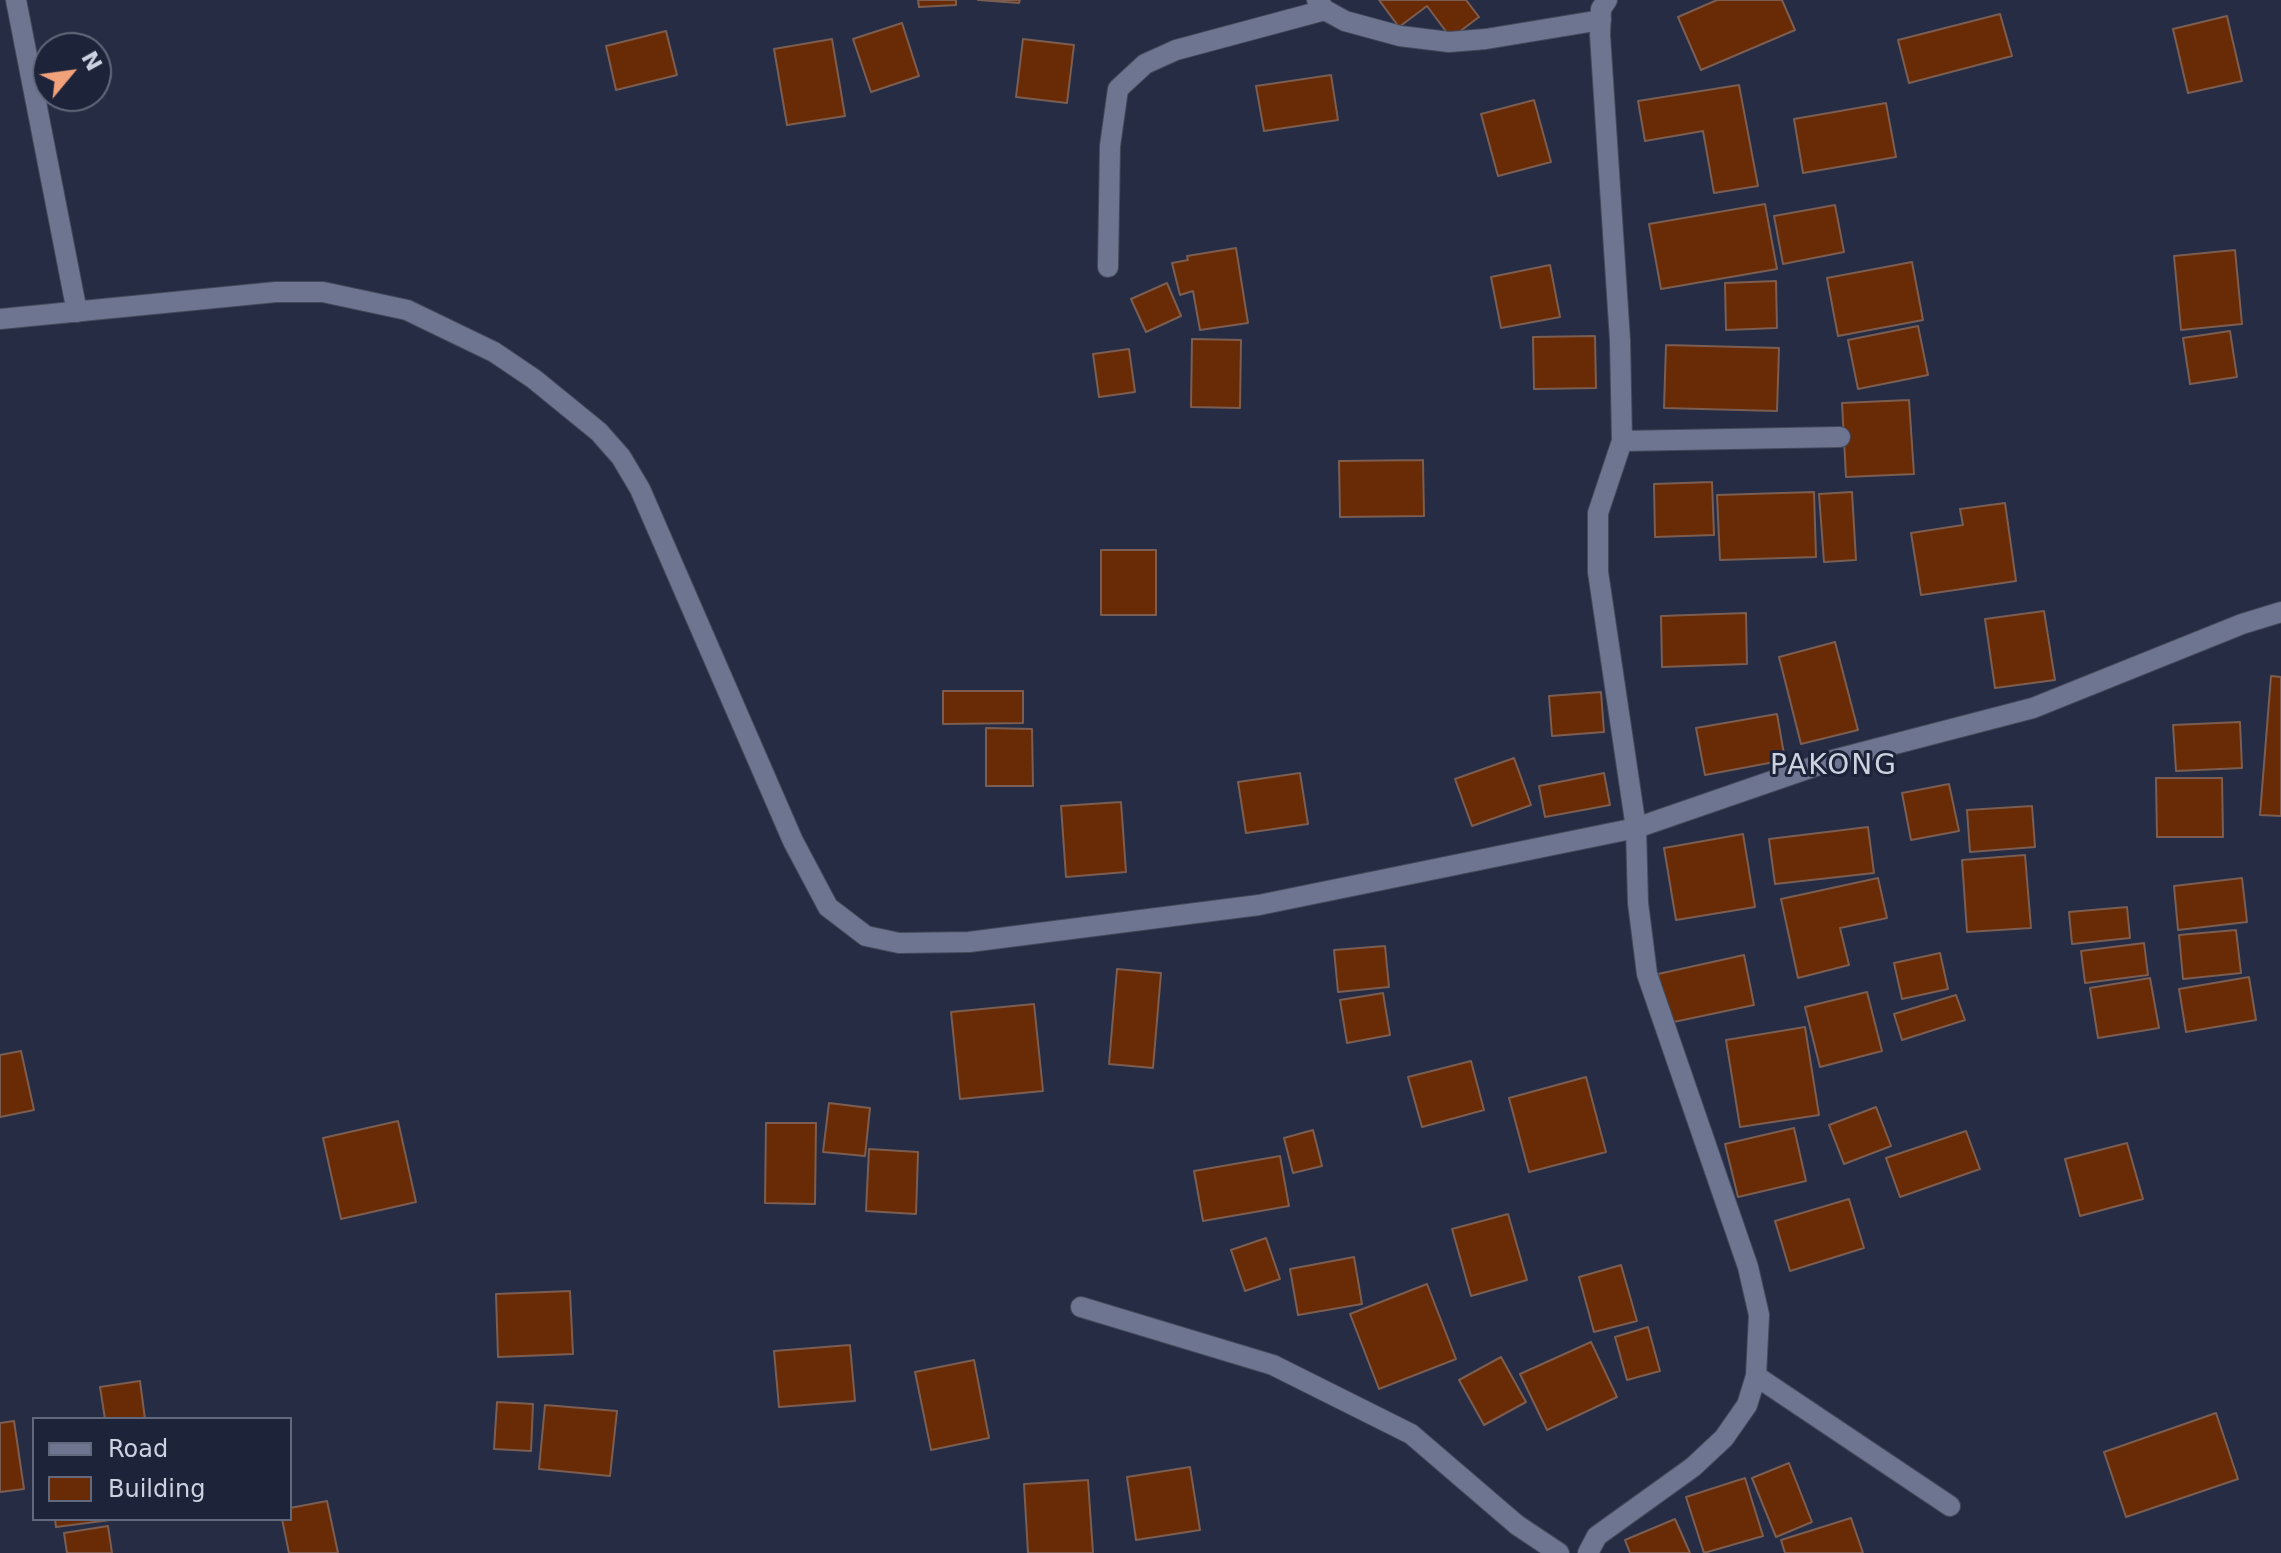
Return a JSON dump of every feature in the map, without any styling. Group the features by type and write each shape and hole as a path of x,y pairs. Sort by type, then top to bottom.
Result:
{"street":[{"path":"16,0 77,312"},
{"path":"1108,267 1110,146 1118,89 1145,64 1176,50 1321,5 1345,21 1400,36 1449,42 1486,39 1604,10 1622,441 1598,513 1598,572 1636,828 1638,903 1647,974 1748,1267 1759,1315 1756,1376 1747,1405 1724,1438 1693,1467 1597,1536 1588,1553"},
{"path":"0,319 276,292 323,292 373,300 407,310 494,352 575,410 621,457 640,489 793,841 828,907 866,936 899,943 969,942 1259,905 1636,828 1833,760 2033,708 2229,628 2281,612"},
{"path":"1622,441 1840,437"},
{"path":"1081,1307 1273,1365 1411,1434 1517,1525 1559,1553"},
{"path":"1756,1376 1950,1506"}],"building":[{"path":"918,0 956,0 956,5 919,7"},
{"path":"978,0 1020,0 1019,3"},
{"path":"1379,0 1466,0 1479,17 1451,38 1427,6 1399,27"},
{"path":"1717,0 1782,0 1795,30 1701,70 1678,17"},
{"path":"2000,14 2012,56 1909,83 1898,40"},
{"path":"2227,16 2242,81 2188,93 2173,29"},
{"path":"902,23 919,76 871,92 853,39"},
{"path":"666,31 677,75 616,90 606,46"},
{"path":"832,39 845,116 787,125 774,49"},
{"path":"1023,39 1074,45 1067,103 1016,97"},
{"path":"1331,75 1338,120 1264,131 1256,86"},
{"path":"1739,85 1758,186 1714,193 1703,131 1645,141 1638,101"},
{"path":"1534,100 1551,162 1498,176 1481,114"},
{"path":"1886,103 1896,157 1803,173 1794,119"},
{"path":"1765,204 1777,269 1661,289 1649,224"},
{"path":"1835,205 1844,252 1783,264 1774,216"},
{"path":"1236,248 1248,323 1200,330 1193,291 1180,295 1172,263 1188,260 1187,256"},
{"path":"2235,250 2242,324 2181,330 2174,256"},
{"path":"1912,262 1923,320 1838,336 1827,278"},
{"path":"1550,265 1560,317 1501,328 1491,277"},
{"path":"1776,281 1777,328 1726,330 1725,283"},
{"path":"1167,283 1181,316 1146,332 1131,299"},
{"path":"1918,326 1928,375 1858,389 1848,340"},
{"path":"2230,331 2237,377 2190,384 2183,338"},
{"path":"1595,336 1596,388 1534,389 1533,337"},
{"path":"1192,339 1241,340 1240,408 1191,407"},
{"path":"1666,345 1779,348 1777,411 1664,408"},
{"path":"1129,349 1135,392 1099,397 1093,354"},
{"path":"1909,400 1914,474 1846,477 1842,403"},
{"path":"1423,460 1424,516 1340,517 1339,461"},
{"path":"1712,482 1714,535 1655,537 1654,484"},
{"path":"1814,492 1816,557 1720,560 1717,495"},
{"path":"1852,492 1856,560 1824,562 1819,494"},
{"path":"2005,503 2016,581 1921,595 1911,533 1963,525 1960,509"},
{"path":"1101,550 1156,550 1156,615 1101,615"},
{"path":"2044,611 2055,680 1995,688 1985,619"},
{"path":"1746,613 1747,664 1662,667 1661,616"},
{"path":"1835,642 1858,730 1801,744 1779,657"},
{"path":"2271,676 2281,677 2281,816 2260,815"},
{"path":"943,691 1023,691 1023,723 943,724"},
{"path":"1601,692 1604,732 1552,736 1549,696"},
{"path":"1777,714 1785,760 1705,775 1696,728"},
{"path":"2240,722 2242,768 2176,771 2173,725"},
{"path":"986,728 1032,729 1033,786 986,786"},
{"path":"1514,758 1531,805 1472,826 1455,779"},
{"path":"1300,773 1308,824 1246,833 1238,782"},
{"path":"1604,773 1610,805 1545,817 1539,786"},
{"path":"2156,778 2222,778 2223,837 2157,837"},
{"path":"1949,784 1959,831 1911,840 1902,793"},
{"path":"1121,802 1126,872 1066,877 1061,806"},
{"path":"2032,806 2035,847 1970,852 1967,810"},
{"path":"1868,827 1874,873 1775,884 1769,839"},
{"path":"1743,834 1755,907 1676,920 1664,848"},
{"path":"2025,855 2031,928 1967,932 1962,860"},
{"path":"1878,878 1887,918 1840,928 1849,965 1798,978 1781,899"},
{"path":"2242,878 2247,922 2178,930 2174,886"},
{"path":"2127,907 2130,938 2072,944 2069,912"},
{"path":"2236,930 2241,973 2183,979 2179,935"},
{"path":"2144,943 2148,975 2085,983 2081,951"},
{"path":"1385,946 1389,987 1338,992 1334,950"},
{"path":"1940,953 1948,989 1902,999 1894,963"},
{"path":"1744,955 1754,1005 1669,1023 1658,974"},
{"path":"1117,969 1161,973 1153,1068 1109,1064"},
{"path":"2249,977 2256,1020 2186,1032 2179,989"},
{"path":"2150,978 2159,1028 2098,1038 2090,988"},
{"path":"1867,992 1882,1051 1820,1067 1805,1007"},
{"path":"1383,993 1390,1035 1347,1043 1340,1000"},
{"path":"1956,995 1965,1020 1902,1040 1894,1014"},
{"path":"1034,1004 1043,1091 960,1099 951,1012"},
{"path":"1805,1027 1819,1115 1740,1127 1726,1040"},
{"path":"21,1051 34,1110 0,1117 0,1055"},
{"path":"1471,1061 1484,1110 1422,1127 1408,1077"},
{"path":"1586,1077 1606,1152 1529,1172 1509,1098"},
{"path":"829,1103 870,1108 865,1156 823,1152"},
{"path":"1876,1107 1891,1146 1844,1164 1829,1125"},
{"path":"398,1121 416,1202 341,1219 323,1138"},
{"path":"766,1123 816,1123 815,1204 765,1203"},
{"path":"1794,1128 1806,1181 1738,1197 1725,1144"},
{"path":"1313,1130 1322,1166 1293,1173 1284,1138"},
{"path":"1966,1131 1980,1169 1900,1197 1886,1158"},
{"path":"2127,1143 2143,1199 2080,1216 2065,1159"},
{"path":"869,1149 918,1152 916,1214 866,1211"},
{"path":"1280,1156 1289,1206 1203,1221 1194,1171"},
{"path":"1849,1199 1864,1248 1790,1271 1775,1221"},
{"path":"1508,1214 1527,1280 1471,1296 1452,1229"},
{"path":"1266,1238 1280,1279 1245,1291 1231,1250"},
{"path":"1354,1257 1362,1304 1298,1315 1290,1269"},
{"path":"1621,1265 1637,1321 1594,1332 1579,1277"},
{"path":"1427,1284 1456,1359 1379,1389 1350,1314"},
{"path":"570,1291 573,1354 498,1357 496,1294"},
{"path":"1648,1327 1660,1371 1627,1380 1615,1337"},
{"path":"1591,1342 1617,1397 1547,1430 1520,1374"},
{"path":"850,1345 855,1401 779,1407 774,1351"},
{"path":"1501,1357 1526,1402 1484,1425 1459,1380"},
{"path":"974,1360 989,1438 931,1450 915,1372"},
{"path":"140,1381 145,1417 105,1417 100,1387"},
{"path":"497,1402 533,1404 531,1451 494,1449"},
{"path":"545,1405 617,1411 610,1476 539,1469"},
{"path":"2216,1413 2238,1479 2126,1517 2104,1452"},
{"path":"14,1421 24,1489 0,1492 0,1423"},
{"path":"1789,1463 1812,1522 1776,1537 1752,1478"},
{"path":"1190,1467 1200,1530 1136,1540 1127,1477"},
{"path":"1745,1478 1763,1536 1704,1553 1686,1497"},
{"path":"1088,1480 1093,1553 1028,1553 1024,1484"},
{"path":"327,1501 338,1553 289,1553 282,1521 292,1521 292,1508"},
{"path":"1851,1518 1863,1553 1785,1553 1781,1540"},
{"path":"1675,1519 1690,1553 1630,1553 1625,1540"},
{"path":"55,1521 102,1521 56,1527"},
{"path":"108,1526 112,1553 67,1553 64,1533"}],"district":[{"name":"PAKONG","path":"1834,767"}]}
